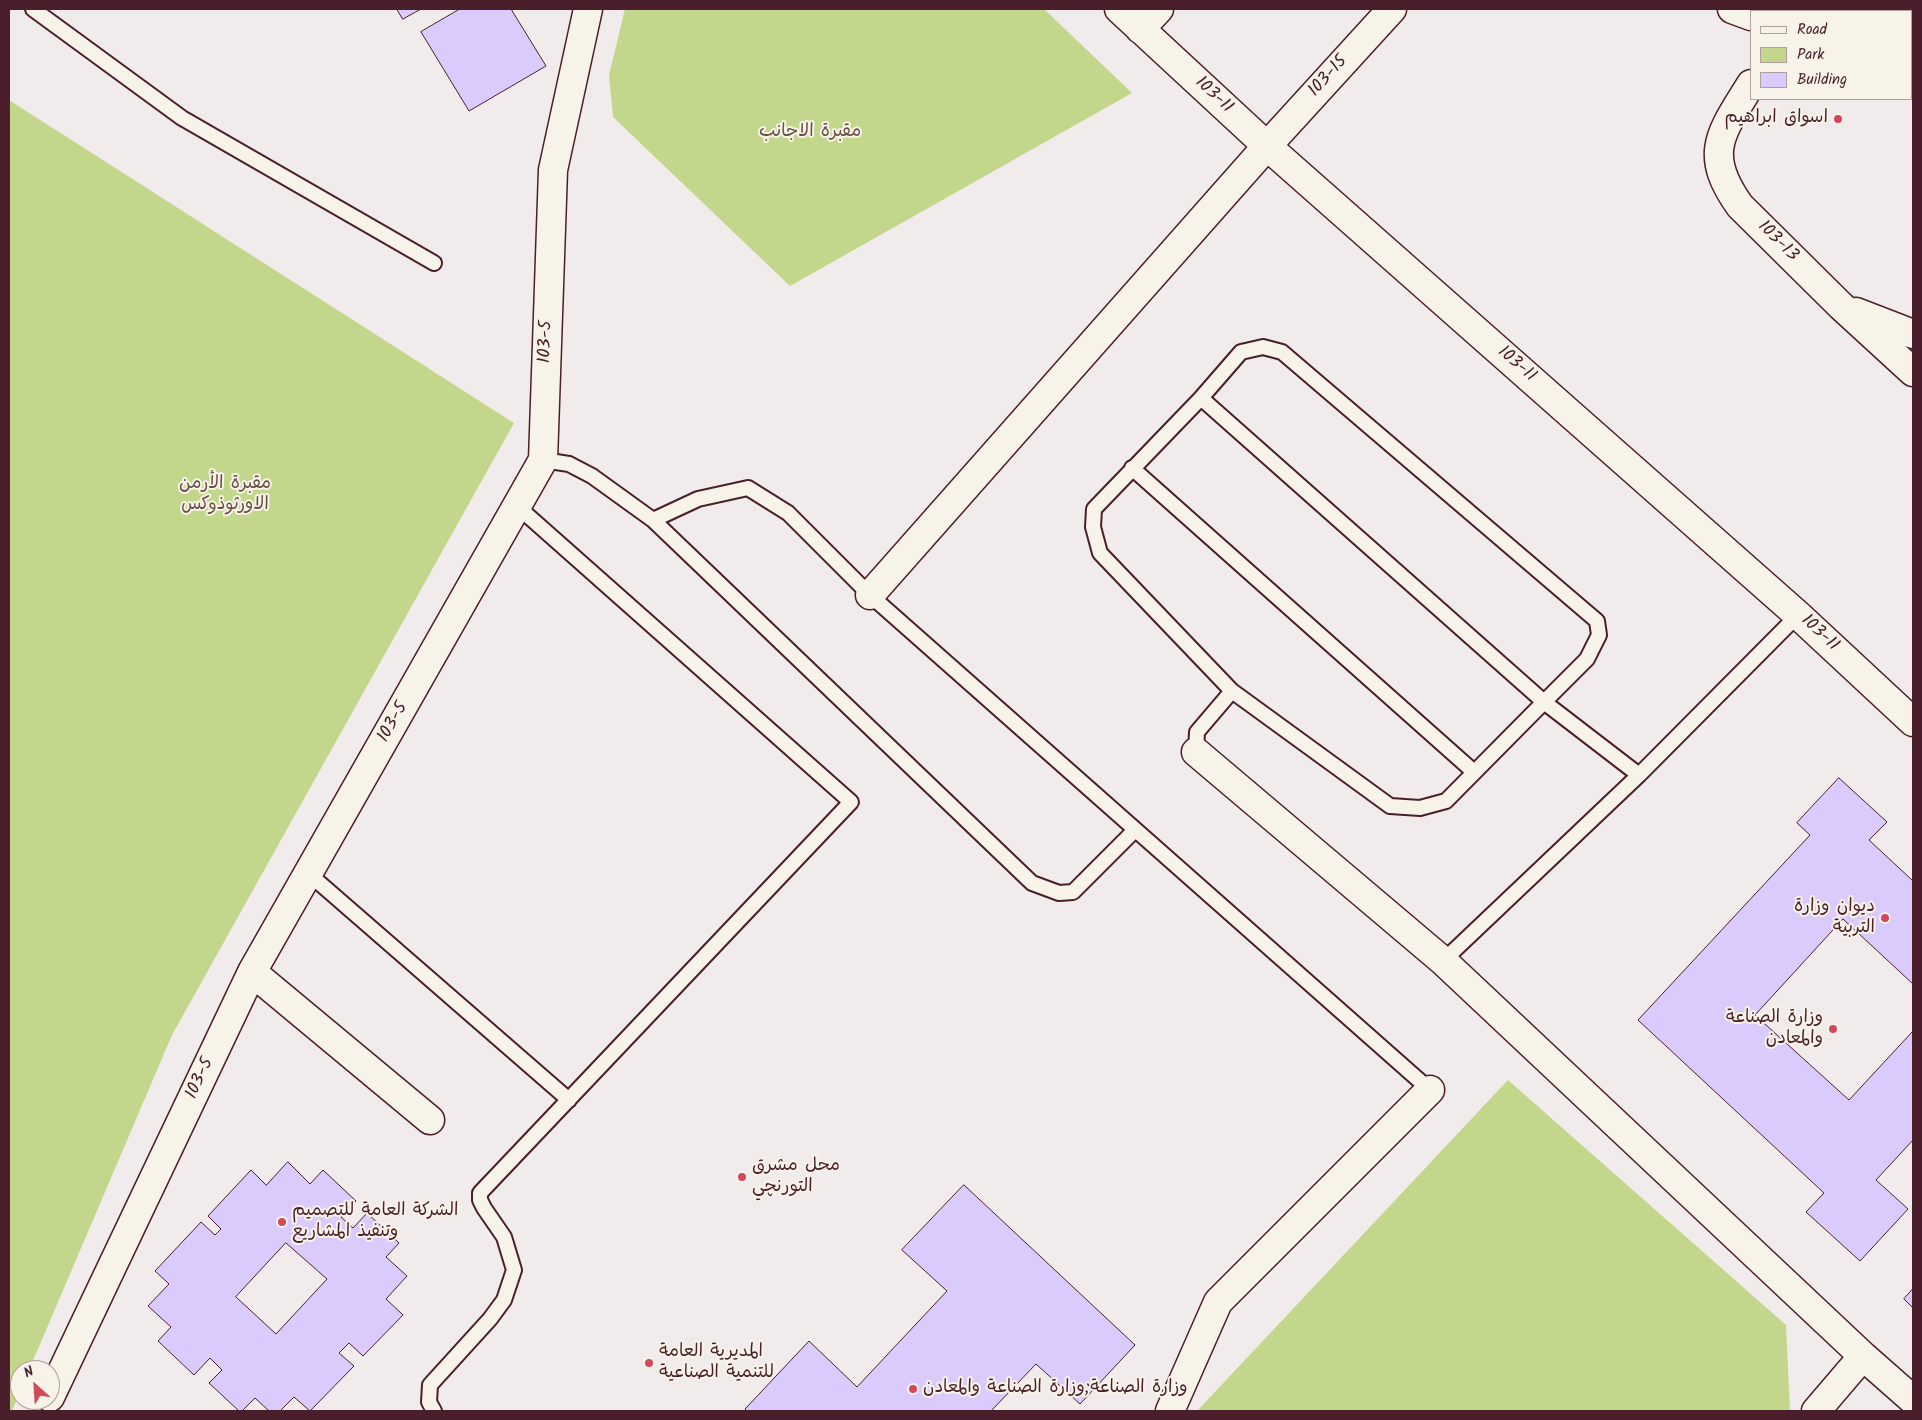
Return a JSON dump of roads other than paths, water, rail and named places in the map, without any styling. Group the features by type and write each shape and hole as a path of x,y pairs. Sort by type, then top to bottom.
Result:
{"street":[{"name":"103-5","path":"60,1376 252,972 543,460 553,170 588,9"},
{"name":"103-11","path":"1118,9 1267,146 1798,615 1913,722"},
{"path":"1140,29 1159,9"},
{"name":"103-15","path":"870,595 1267,146 1392,9"},
{"path":"1732,9 1750,16"},
{"name":"103-13","path":"1750,86 1724,128 1718,147 1720,169 1728,189 1740,206 1841,306 1913,372"},
{"path":"1841,306 1913,334"},
{"path":"1196,752 1442,961 1862,1356 1913,1400"},
{"path":"252,972 430,1120"},
{"path":"1170,1411 1218,1302 1430,1090"},
{"path":"1816,1411 1862,1356"}],"lane":[{"path":"33,9 182,118 434,263"},
{"path":"1263,347 1282,352 1597,621 1599,635 1587,658 1446,801 1420,808 1390,806 1232,691 1100,553 1093,527 1094,509 1201,398 1241,352 1263,347"},
{"path":"1201,398 1544,702 1639,776"},
{"path":"543,460 569,464 592,476 653,520 1032,884 1059,893 1073,892 1136,830"},
{"path":"1132,468 1474,772"},
{"path":"653,520 698,499 748,488 788,513 870,595 1430,1090"},
{"path":"434,1411 428,1402 430,1385 490,1319 504,1300 514,1270 504,1237 484,1208 480,1200 480,1193 851,802 517,506"},
{"path":"1442,961 1639,776 1798,615"},
{"path":"1196,752 1197,732 1232,691"},
{"path":"308,873 569,1100"}],"place":[{"name":"اسواق ابراهيم","path":"1838,119"},
{"name":"ديوان وزارة التربية","path":"1885,918"},
{"name":"وزارة الصناعة والمعادن","path":"1833,1029"},
{"name":"محل مشرق التورنچي","path":"742,1177"},
{"name":"الشركة العامة للتصميم وتنفيذ المشاريع","path":"282,1222"},
{"name":"المديرية العامة للتنمية الصناعية","path":"649,1363"},
{"name":"وزارة الصناعة;وزارة الصناعة والمعادن","path":"913,1389"}],"park label":[{"name":"مقبرة الاجانب","path":"810,133"},
{"name":"مقبرة الأرمن الاورثوذوكس","path":"225,495"}]}
